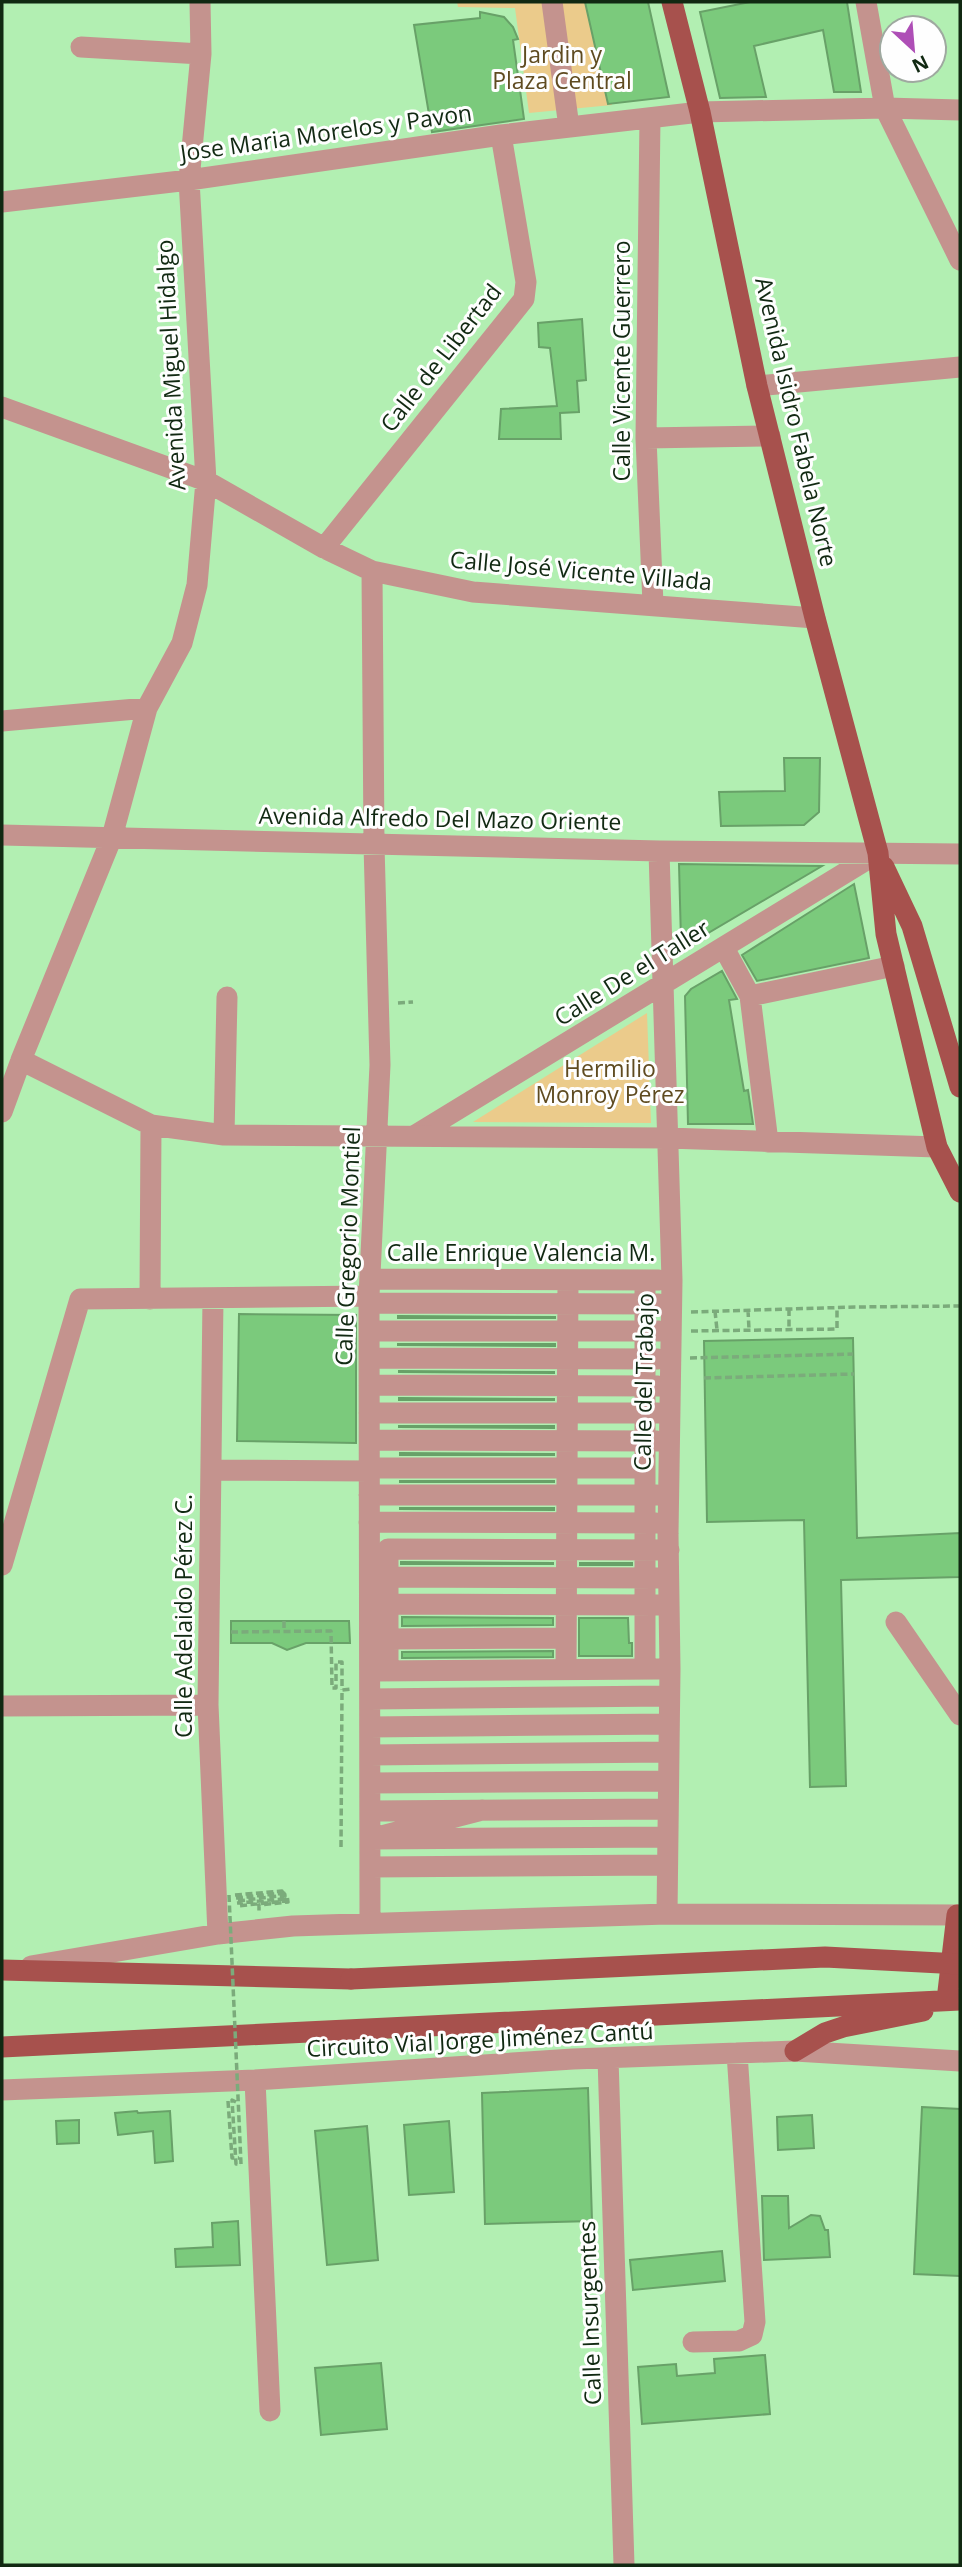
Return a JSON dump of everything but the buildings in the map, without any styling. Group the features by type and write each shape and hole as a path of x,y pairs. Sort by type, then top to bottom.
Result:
{"main road":[{"name":"Avenida Isidro Fabela Norte","path":"674,2 700,112 757,386 877,853 886,934 937,1147 960,1192"},
{"name":"Avenida Isidro Fabela Norte","path":"877,853 912,926 960,1087"},
{"path":"795,2051 825,2033 843,2027 922,2012 954,2000 959,1915"},
{"path":"5,1970 351,1979 825,1957 960,1964"},
{"name":"Circuito Vial Jorge Jiménez Cantú","path":"2,2047 954,2000"}],"street":[{"name":"Avenida Miguel Hidalgo","path":"2,1112 112,837 147,708 182,643 197,585 206,481 189,180 201,54 200,2"},
{"path":"552,2 569,127"},
{"path":"866,2 885,108 960,260"},
{"path":"81,47 201,54"},
{"name":"Jose Maria Morelos y Pavon","path":"2,202 189,180 501,135 700,112 885,108 960,110"},
{"name":"Calle Vicente Guerrero","path":"650,118 646,438 653,604"},
{"name":"Calle de Libertad","path":"324,548 524,299 526,282 501,135"},
{"path":"757,386 960,367"},
{"name":"Calle José Vicente Villada","path":"2,407 206,481 324,548 372,571 473,592 815,618"},
{"path":"646,438 770,436"},
{"name":"Calle Gregorio Montiel","path":"370,1923 370,1727 379,1577 379,1495 376,1469 379,1440 377,1292 380,1065 374,845 372,571"},
{"path":"2,721 147,708"},
{"name":"Avenida Alfredo Del Mazo Oriente","path":"2,835 659,851 960,854"},
{"name":"Calle del Trabajo","path":"659,851 672,1280 667,1914"},
{"name":"Calle De el Taller","path":"414,1136 662,987 877,853"},
{"path":"724,948 750,996 768,1142"},
{"path":"750,996 894,966"},
{"path":"224,1135 227,997"},
{"path":"21,1060 151,1125 224,1135 667,1138 937,1147"},
{"path":"150,1298 151,1125"},
{"path":"481,1280 482,1523"},
{"name":"Calle Enrique Valencia M.","path":"2,1565 80,1299 213,1298 377,1292 481,1280 672,1280"},
{"path":"566,1670 568,1280"},
{"path":"645,1280 645,1669"},
{"path":"377,1292 481,1304 645,1304 671,1316"},
{"name":"Calle Adelaido Pérez C.","path":"213,1298 208,1705 218,1934"},
{"path":"379,1331 645,1331 671,1316"},
{"path":"379,1358 671,1359"},
{"path":"379,1385 671,1386"},
{"path":"379,1413 670,1413"},
{"path":"379,1440 670,1441"},
{"path":"211,1470 645,1468"},
{"path":"379,1495 669,1495"},
{"path":"379,1522 669,1523"},
{"path":"374,1683 388,1639 388,1604 379,1577 388,1549 669,1550"},
{"path":"482,1550 482,1670"},
{"path":"379,1577 668,1578"},
{"path":"388,1604 668,1605"},
{"path":"895,1622 960,1715"},
{"path":"388,1639 566,1638"},
{"path":"374,1683 482,1670 670,1669"},
{"path":"374,1683 482,1698 669,1696"},
{"path":"565,1866 566,1697"},
{"path":"482,1698 482,1866"},
{"path":"2,1706 208,1705"},
{"path":"370,1727 669,1724"},
{"path":"370,1755 668,1752"},
{"path":"370,1783 668,1781"},
{"path":"370,1811 668,1809"},
{"path":"370,1839 482,1810"},
{"path":"370,1839 668,1837"},
{"path":"370,1839 668,1837"},
{"path":"370,1867 667,1865"},
{"path":"5,1970 260,1928 667,1914 959,1915"},
{"name":"Circuito Vial Jorge Jiménez Cantú","path":"2,2090 255,2080 608,2058 795,2051 960,2061"},
{"path":"693,2342 740,2341 751,2335 755,2322 737,2053"},
{"name":"Calle Insurgentes","path":"608,2058 624,2565"},
{"path":"255,2080 247,2158 270,2411"}],"path":[{"path":"671,1316 715,1311 960,1306"},
{"path":"671,1316 717,1330 837,1329 837,1308"},
{"path":"789,1309 789,1330"},
{"path":"748,1310 749,1330"},
{"path":"715,1311 717,1330"},
{"path":"671,1359 853,1354"},
{"path":"704,1378 853,1374"},
{"path":"284,1621 284,1631"},
{"path":"231,1632 331,1630 332,1688 336,1688 336,1662 342,1662 341,1847"},
{"path":"342,1690 374,1683"},
{"path":"247,2158 236,2146 235,2110 234,2097 230,2097 233,2161 239,2161 236,2100 232,2100 235,2151 236,2164 241,2164 229,1895 282,1891 282,1899 246,1902 233,1903 233,1898 271,1895 284,1893 285,1900 237,1906 236,1901 274,1896 287,1895"},
{"path":"227,2081 232,2158 247,2158"}],"green space":[{"name":"Jardin y Plaza Central","path":"457,2 585,2 612,105 529,113 515,8 458,7"},
{"name":"Hermilio Monroy Pérez","path":"647,1013 651,1123 473,1122"}]}
